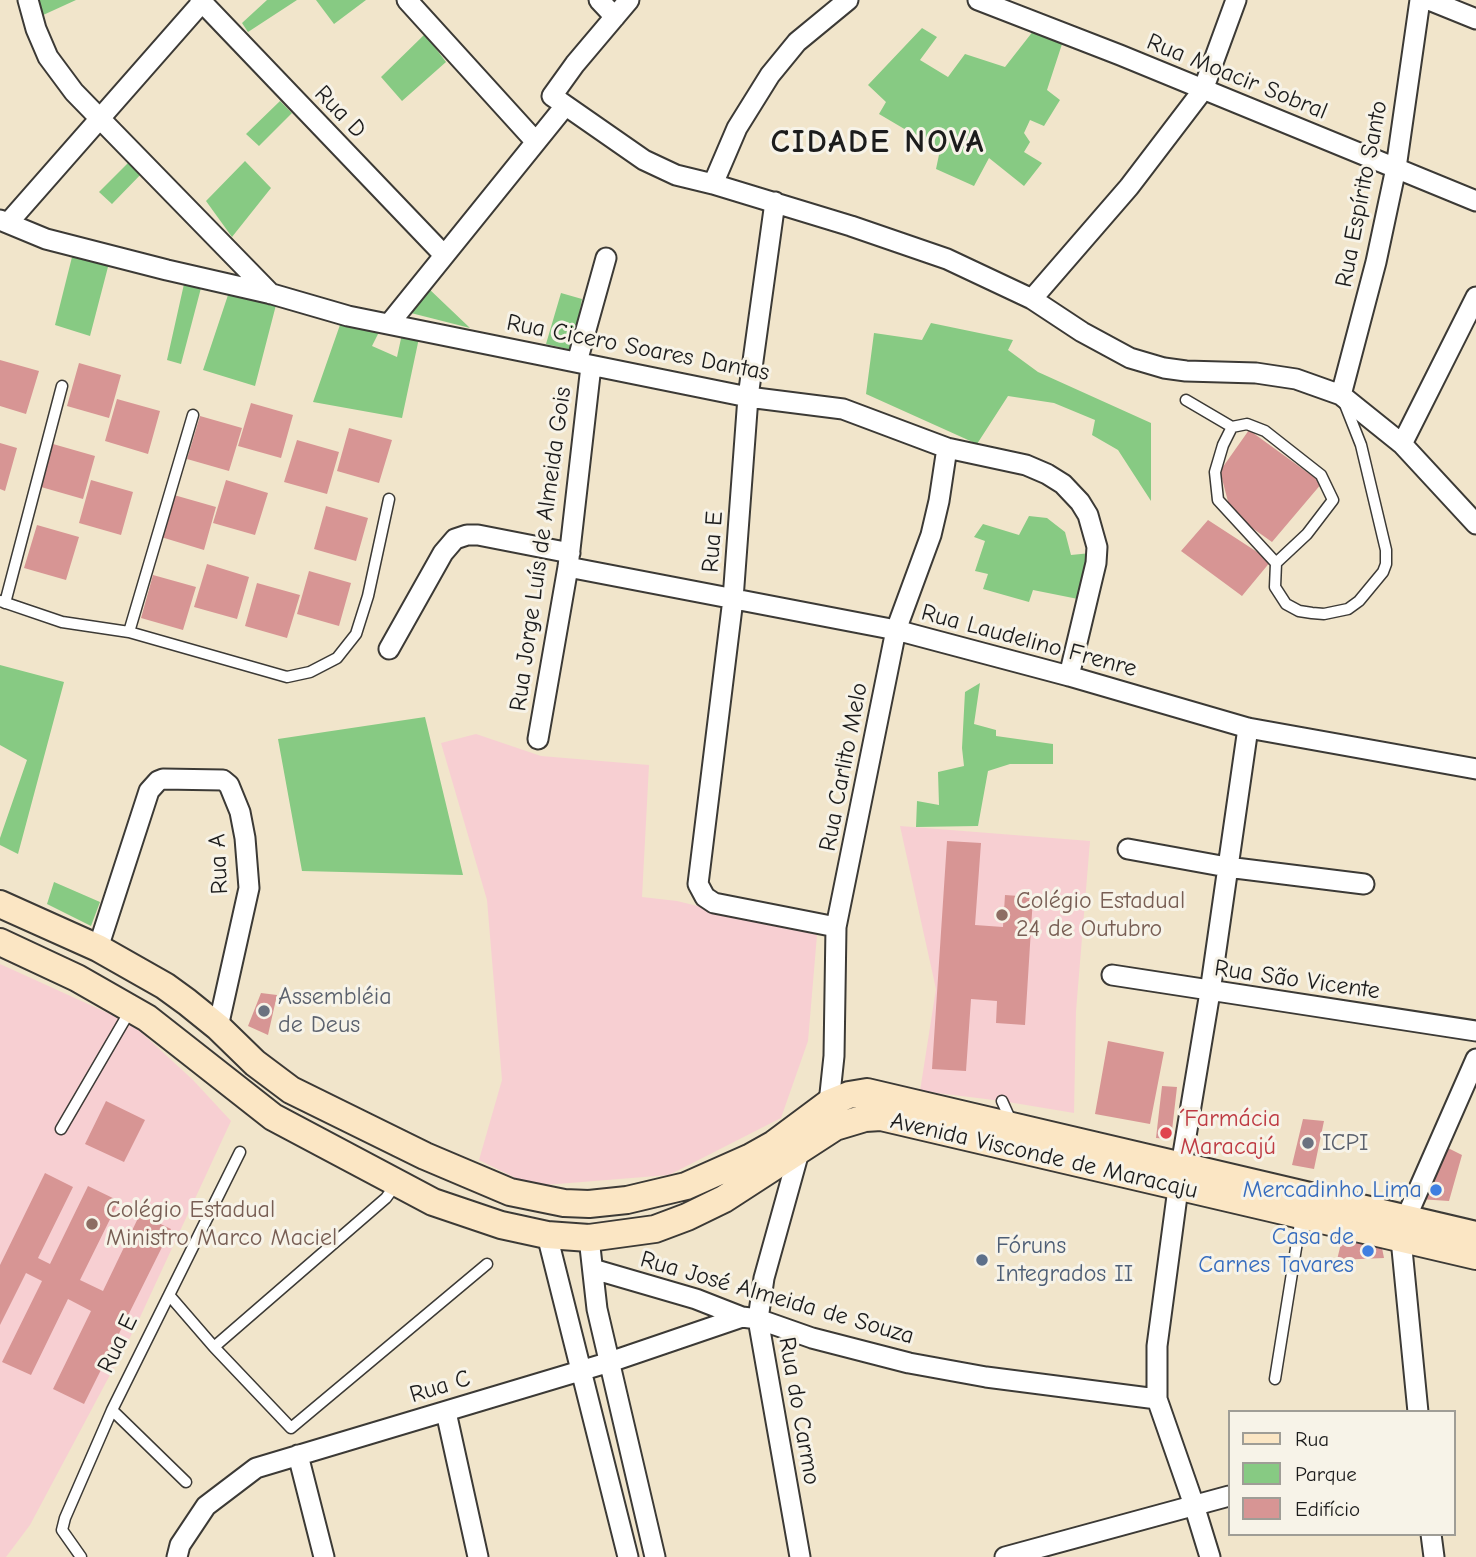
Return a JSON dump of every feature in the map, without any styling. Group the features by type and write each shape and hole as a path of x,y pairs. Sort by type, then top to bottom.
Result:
{"main road":[{"name":"Avenida Visconde de Maracaju","path":"0,904 99,948 165,986 218,1027 255,1063 291,1090 425,1156 510,1192 564,1203 589,1204 637,1198 697,1181 749,1158 829,1104 849,1095 867,1092 1012,1125 1301,1215 1476,1235"},
{"name":"Avenida Visconde de Maracaju","path":"0,942 77,978 132,1009 165,1030 273,1117 396,1184 471,1217 547,1235 589,1238 655,1229 724,1199 835,1127 864,1118 881,1117 1179,1177 1404,1228 1476,1256"},
{"path":"232,1086 251,1080 255,1063"},
{"path":"273,1117 276,1101 291,1090"}],"street":[{"path":"28,0 48,57 74,92 272,294"},
{"path":"407,0 536,142"},
{"path":"599,0 615,17"},
{"path":"389,324 536,142 575,64 629,0"},
{"path":"713,184 737,128 770,75 797,42 848,0"},
{"name":"Rua Moacir Sobral","path":"978,0 1476,201"},
{"path":"1032,299 1129,187 1203,90 1236,0"},
{"name":"Rua Espírito Santo","path":"1341,395 1376,262 1396,169 1420,0"},
{"path":"1429,0 1476,19"},
{"path":"4,221 202,1"},
{"name":"Rua D","path":"202,1 444,256"},
{"path":"558,101 644,160 676,175 775,202 947,259 1032,299 1082,332 1130,358 1186,371 1256,373 1296,379 1341,395 1402,444 1476,524"},
{"name":"Rua E","path":"775,202 748,397 733,598 698,884 705,897 714,902 836,927"},
{"name":"Rua Cicero Soares Dantas","path":"4,221 46,239 107,256 272,294 348,316 748,397 843,409 947,448 1026,465 1063,484 1088,515 1095,538 1097,555 1069,676"},
{"name":"Rua Jorge Luís de Almeida Gois","path":"538,739 569,560 584,364 606,258"},
{"path":"1402,444 1476,297"},
{"name":"Rua Carlito Melo","path":"829,1104 834,1056 836,927 896,630 930,535 947,448"},
{"name":"Rua Laudelino Frenre","path":"389,649 443,553 455,539 478,535 569,560 733,598 896,630 1248,728 1476,768"},
{"path":"1210,1557 1157,1399 1157,1346 1179,1177 1210,992 1248,728"},
{"name":"Rua A","path":"99,948 149,792 163,779 218,778 229,785 240,812 249,888 218,1027"},
{"path":"1128,849 1227,867 1364,884"},
{"name":"Rua São Vicente","path":"1112,975 1476,1031"},
{"path":"1418,1410 1404,1228 1476,1059"},
{"name":"Rua do Carmo","path":"799,1152 764,1278 750,1318 800,1557"},
{"path":"547,1235 628,1557"},
{"path":"589,1238 597,1310 655,1557"},
{"name":"Rua José Almeida de Souza","path":"593,1269 718,1306 812,1338 909,1363 986,1377 1157,1399"},
{"name":"Rua C","path":"179,1551 206,1506 256,1468 750,1318"},
{"path":"446,1412 478,1557"},
{"path":"298,1455 324,1557"},
{"path":"614,1500 639,1493"},
{"path":"1005,1557 1228,1496"},
{"path":"1431,1536 1434,1557"}],"lane":[{"path":"62,386 2,602 62,622 130,632 287,677 310,672 328,664 347,648 356,634 368,596 389,499"},
{"path":"1186,400 1232,426 1247,424 1265,431 1321,475 1333,500 1307,534 1276,563 1275,587 1286,604 1299,611 1324,614 1348,609 1359,601 1383,572 1386,564 1387,550 1361,445 1341,395"},
{"path":"130,632 193,415"},
{"path":"1232,426 1215,472 1218,500 1276,563"},
{"path":"61,1129 132,1009"},
{"path":"1002,1101 1012,1125"},
{"name":"Rua E","path":"81,1557 64,1534 63,1522 113,1410 240,1152"},
{"path":"214,1348 386,1198 396,1184"},
{"path":"1275,1378 1301,1215"},
{"path":"169,1295 214,1348 291,1428 486,1264"},
{"path":"113,1410 186,1482"}],"shaded area":[{"path":"476,734 541,756 649,765 642,897 677,901 817,935 808,1041 781,1118 669,1175 532,1186 479,1160 502,1080 487,900 441,743"},
{"name":"Colégio Estadual 24 de Outubro","path":"900,826 1090,841 1076,1011 1074,1113 920,1091 936,989"},
{"name":"Colégio Estadual Ministro Marco Maciel","path":"0,964 132,1024 193,1080 231,1121 135,1328 30,1525 6,1557 0,1557"}],"green space":[{"path":"36,0 76,0 41,16"},
{"path":"267,0 297,0 248,32 242,23"},
{"path":"316,0 366,0 334,24"},
{"path":"922,28 937,37 920,60 948,77 965,54 1005,67 1034,30 1063,41 1047,90 1060,100 1044,126 1030,120 1024,133 1030,142 1024,152 1042,163 1024,186 989,158 974,186 936,169 940,150 879,114 886,102 868,85"},
{"path":"425,34 446,62 402,101 381,77"},
{"path":"280,101 292,113 259,146 246,134"},
{"path":"133,158 145,170 112,204 99,192"},
{"path":"245,161 271,188 232,237 206,201"},
{"path":"73,253 109,263 90,336 55,325"},
{"path":"184,284 201,288 181,364 167,360"},
{"path":"427,287 470,328 407,312"},
{"path":"229,292 276,305 255,386 203,370"},
{"path":"561,293 582,299 572,350 546,344"},
{"path":"341,322 382,326 372,346 397,357 402,334 419,338 402,418 313,402"},
{"path":"931,323 1013,340 1008,350 1038,372 1151,423 1151,501 1118,450 1092,435 1095,420 1054,403 1008,396 977,444 866,394 874,333 922,340"},
{"path":"1029,516 1047,518 1065,532 1071,555 1091,553 1078,599 1033,590 1029,602 983,589 988,574 975,571 985,541 974,537 983,524 1019,535"},
{"path":"0,665 64,682 18,854 0,845 0,838 27,760 0,745"},
{"path":"980,683 974,724 996,730 996,736 1053,744 1053,764 1010,764 988,771 978,826 916,827 917,801 939,805 938,772 964,766 962,748 965,692"},
{"path":"425,717 463,875 302,871 278,739"},
{"path":"54,882 100,902 91,926 47,904"}],"building":[{"path":"0,360 39,371 26,414 0,406"},
{"path":"79,363 121,375 109,418 67,406"},
{"path":"117,399 160,411 148,454 105,441"},
{"path":"251,403 293,415 281,458 238,446"},
{"path":"200,416 242,428 229,471 187,459"},
{"path":"349,428 392,440 379,483 337,471"},
{"path":"1249,430 1322,483 1272,542 1231,513 1220,471"},
{"path":"297,440 339,452 327,494 284,482"},
{"path":"0,443 17,448 5,491 0,489"},
{"path":"53,444 95,456 83,499 41,487"},
{"path":"91,480 133,492 121,535 79,523"},
{"path":"226,480 268,493 255,535 213,523"},
{"path":"174,495 216,507 204,550 161,537"},
{"path":"326,506 368,518 356,561 314,549"},
{"path":"1208,520 1271,561 1242,596 1181,551"},
{"path":"37,525 79,537 66,580 24,568"},
{"path":"207,564 249,577 237,619 194,607"},
{"path":"309,571 351,583 339,626 297,614"},
{"path":"153,575 196,587 183,630 141,618"},
{"path":"257,583 300,595 287,638 245,626"},
{"path":"947,841 981,843 975,925 1003,927 1005,895 1033,897 1025,1025 996,1023 997,1001 971,999 966,1071 932,1069"},
{"name":"Assembléia de Deus","path":"261,993 277,995 268,1035 248,1026"},
{"path":"1108,1041 1164,1052 1150,1124 1095,1114"},
{"path":"1162,1086 1177,1087 1171,1139 1156,1138"},
{"path":"106,1101 145,1120 124,1162 85,1144"},
{"name":"ICPI","path":"1303,1119 1324,1121 1314,1169 1292,1165"},
{"path":"1448,1148 1462,1155 1449,1201 1419,1199"},
{"path":"45,1173 73,1187 38,1258 50,1264 88,1186 119,1201 80,1280 103,1291 140,1214 171,1229 84,1404 53,1389 91,1311 68,1299 31,1375 2,1362 42,1281 26,1273 0,1325 0,1265"},
{"path":"1342,1239 1382,1248 1384,1258 1337,1260"}],"place":[{"name":"Colégio Estadual 24 de Outubro","path":"1002,915"},
{"name":"Assembléia de Deus","path":"264,1011"},
{"name":"´Farmácia Maracajú","path":"1166,1133"},
{"name":"ICPI","path":"1308,1143"},
{"name":"Mercadinho Lima","path":"1436,1190"},
{"name":"Colégio Estadual Ministro Marco Maciel","path":"92,1224"},
{"name":"Casa de Carnes Tavares","path":"1368,1251"},
{"name":"Fóruns Integrados II","path":"982,1260"}],"district":[{"name":"CIDADE NOVA","path":"878,143"}]}
